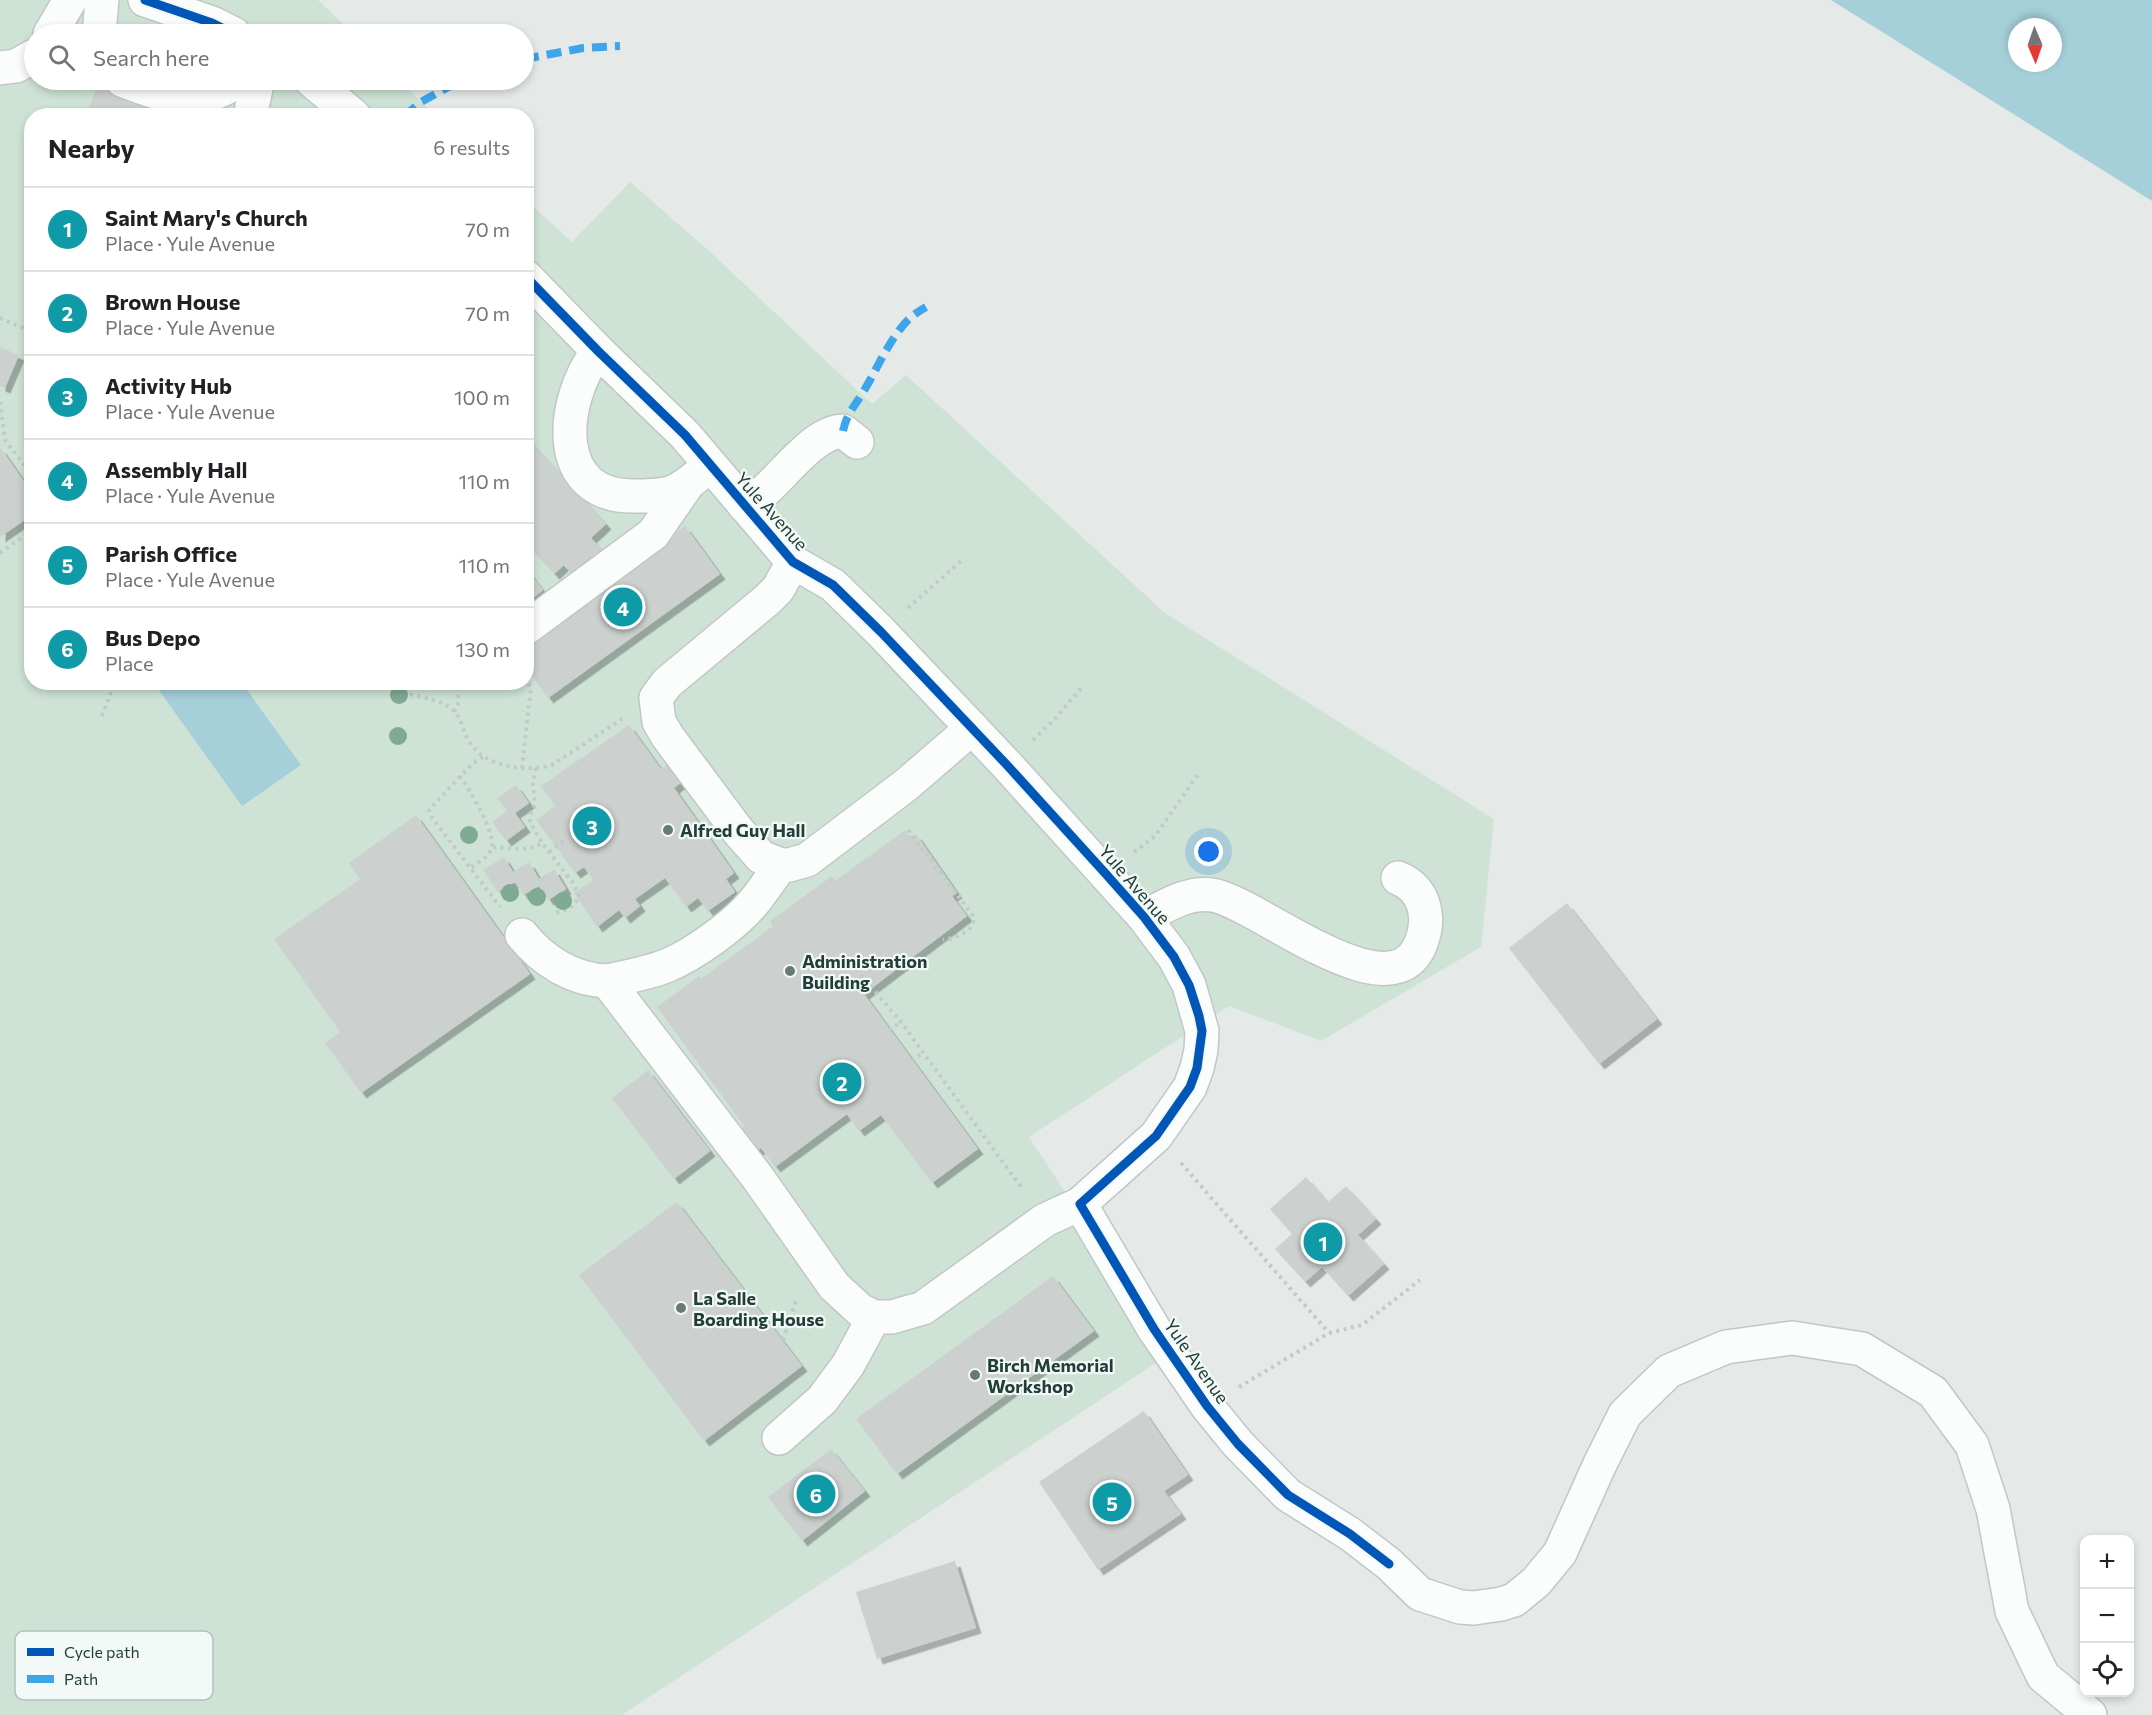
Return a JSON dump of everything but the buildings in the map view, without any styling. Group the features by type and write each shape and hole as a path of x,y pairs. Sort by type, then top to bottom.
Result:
{"street":[{"path":"56,24 70,0"},
{"path":"100,24 102,0"},
{"path":"145,0 214,24"},
{"path":"0,68 16,66 24,62"},
{"path":"150,90 192,99 222,90"},
{"path":"252,108 256,90"},
{"path":"323,90 344,108"},
{"name":"Yule Avenue","path":"534,284 598,351 686,435 698,475 744,505 793,562 823,578 844,594 972,728 1144,917 1174,957 1189,985 1202,1031 1197,1068 1190,1087 1156,1136 1080,1204 1154,1329 1208,1406 1238,1444 1288,1495 1350,1534 1389,1564 1420,1594 1446,1604 1474,1608 1501,1604 1514,1600 1536,1582 1560,1553 1625,1414 1669,1371 1726,1347 1792,1338 1862,1349 1934,1392 1972,1445 1993,1509 2012,1611 2043,1676 2090,1715"},
{"path":"598,351 590,362 574,399 569,431 572,455 576,465 592,484 604,492 617,496 665,494 698,475"},
{"path":"744,505 764,492 818,440 836,431 843,431 857,442"},
{"path":"534,621 653,534 698,475"},
{"path":"793,562 787,575 772,594 667,683 656,698 655,704 659,722 668,737 752,849 768,861 781,865 807,860 929,767 972,728"},
{"path":"532,925 534,949 567,971 584,978 607,981 643,974 684,956 728,927 753,903 781,865"},
{"path":"1144,917 1170,903 1191,896 1209,894 1219,896 1241,905 1325,950 1370,967 1389,968 1399,966 1414,955 1419,948 1426,927 1425,907 1418,892 1398,878"},
{"path":"607,981 758,1178 834,1286 860,1310 874,1317 892,1317 923,1308 1045,1220 1080,1204"},
{"path":"779,1438 822,1400 848,1365 874,1317"}],"path":[{"path":"0,318 24,328"},
{"path":"0,402 5,440 24,464"},
{"path":"0,553 24,536"},
{"path":"926,593 961,561"},
{"path":"1028,744 1053,721 1083,686"},
{"path":"102,716 112,690"},
{"path":"396,690 442,704 454,712 470,743 483,757 522,768 552,765 625,717 655,704"},
{"path":"454,712 458,704 459,690"},
{"path":"522,768 531,690"},
{"path":"483,757 470,766 429,810 430,815 470,868 499,905 505,908"},
{"path":"532,925 570,908 580,897 573,883 542,843 530,822 530,815 535,805 533,784 536,768"},
{"path":"1130,855 1155,836 1199,773"},
{"path":"460,776 489,828 493,847"},
{"path":"886,800 974,917 972,926 964,934 943,940"},
{"path":"549,852 565,840"},
{"path":"493,847 528,848 542,843"},
{"path":"470,868 484,858 493,847"},
{"path":"856,969 901,1022 1045,1220"},
{"path":"889,1030 901,1022"},
{"path":"912,1061 923,1053"},
{"path":"1156,1136 1329,1333"},
{"path":"1208,1406 1329,1333 1362,1325 1420,1280"},
{"path":"783,1340 798,1295"}],"green space":[{"path":"0,0 318,0 343,24 24,24 24,90 409,90 428,108 24,108 24,690 534,690 534,207 572,242 630,182 706,248 872,404 906,375 1165,613 1494,819 1481,947 1321,1041 1229,1006 1029,1137 1171,1353 622,1715 0,1715"}],"water":[{"path":"1831,0 2152,0 2152,201"},
{"path":"159,690 247,690 301,765 242,806"}],"marked path":[{"path":"534,57 583,48 620,46"},
{"path":"414,108 443,90"},
{"path":"843,431 849,414 901,328 916,313 926,307"}],"cycle path":[{"path":"145,0 214,24"},
{"path":"534,285 685,435 793,562 833,585 881,632 1105,873 1144,917 1174,957 1189,985 1202,1031 1197,1068 1190,1087 1156,1136 1080,1204 1154,1329 1207,1406 1238,1444 1288,1495 1350,1534 1389,1564"}],"place":[{"name":"Assembly Hall","path":"623,607"},
{"name":"Activity Hub","path":"592,826"},
{"name":"Alfred Guy Hall","path":"668,830"},
{"name":"Administration Building","path":"790,971"},
{"name":"Brown House","path":"842,1082"},
{"name":"Saint Mary's Church","path":"1323,1242"},
{"name":"La Salle Boarding House","path":"681,1308"},
{"name":"Birch Memorial Workshop","path":"975,1375"},
{"name":"Bus Depo","path":"816,1494"},
{"name":"Parish Office","path":"1112,1502"}]}
